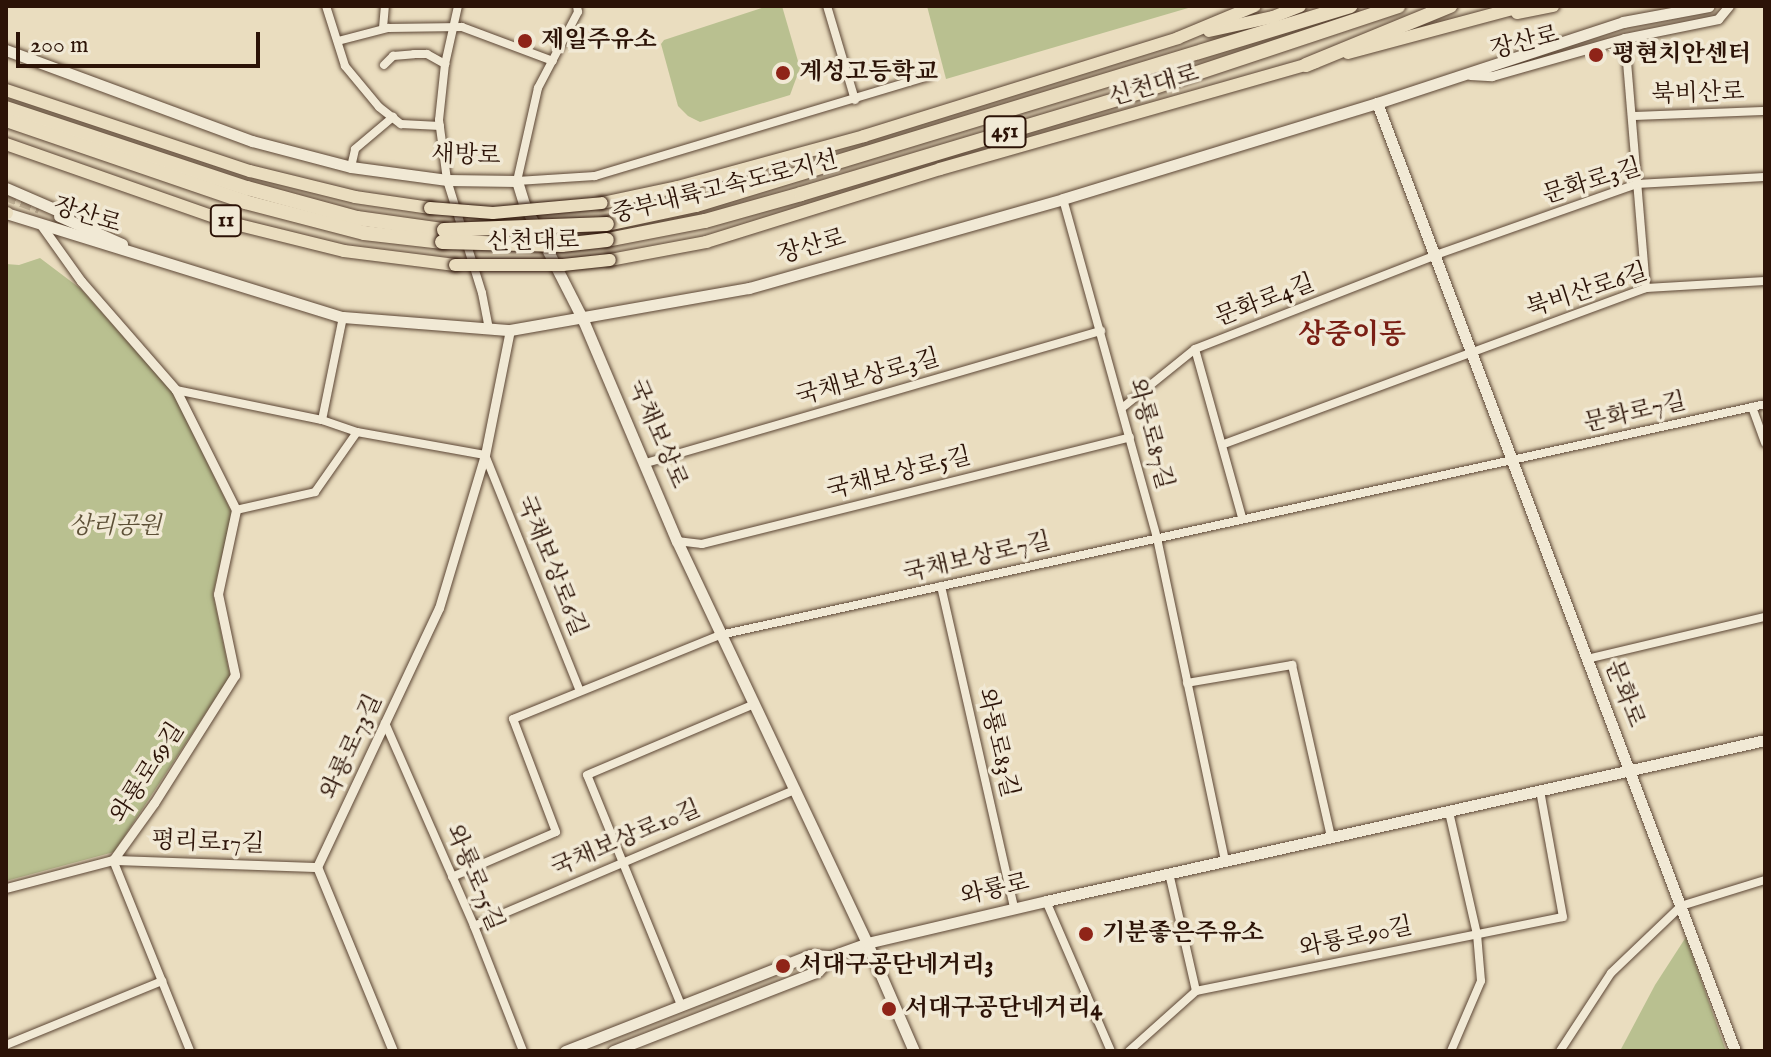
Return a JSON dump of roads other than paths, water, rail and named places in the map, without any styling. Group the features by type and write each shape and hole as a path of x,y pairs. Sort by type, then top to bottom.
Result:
{"highway":[{"name":"신천대로","path":"6,90 250,171 355,197 493,213 602,203 678,187 864,136 1178,38 1255,6"},
{"path":"1178,38 1273,17 1300,6"},
{"name":"중부내륙고속도로지선","path":"6,108 247,188 357,218 443,236 607,224 696,205 1350,6"},
{"name":"중부내륙고속도로지선","path":"6,120 245,202 364,233 562,245 607,240 705,221 801,194 1125,97 1398,6"},
{"path":"1306,65 1450,6"},
{"name":"신천대로","path":"6,144 235,224 344,251 455,265 563,265 610,260 706,242 940,169 1524,6"},
{"path":"1479,20 1553,6"}],"main road":[{"name":"장산로","path":"6,213 343,317 510,330 583,320 749,288 1063,199 1377,103 1623,22 1709,6"},
{"name":"새방로","path":"6,50 252,141 351,167 447,180 517,181"},
{"name":"문화로","path":"1377,103 1515,461 1735,1051"},
{"name":"국채보상로","path":"517,181 524,204 583,320 677,541 867,943 914,1051"},
{"path":"6,188 63,210 78,223"},
{"name":"장산로","path":"59,216 155,260"},
{"name":"와룡로","path":"565,1051 810,955 832,956 867,943 1014,908 1765,740"},
{"name":"와룡로","path":"613,1051 642,1046 818,971 832,956"}],"street":[{"path":"326,6 350,75 401,124 440,126"},
{"path":"383,28 385,6"},
{"path":"458,6 445,64 440,126 447,180 482,293 489,329"},
{"path":"517,181 538,88 578,12 577,6"},
{"path":"827,6 855,100"},
{"name":"장산로","path":"1467,74 1492,76 1625,38 1718,19 1729,6"},
{"path":"338,41 383,28 462,27 553,61"},
{"path":"1625,38 1646,288"},
{"path":"384,65 393,56 414,54 427,54 445,64"},
{"name":"새방로","path":"517,181 595,176 929,76"},
{"name":"북비산로","path":"1632,116 1765,111"},
{"path":"351,167 355,149 393,117"},
{"name":"문화로3길","path":"1436,255 1636,184 1765,177"},
{"name":"와룡로87길","path":"1063,199 1157,538 1225,861"},
{"path":"41,225 81,281 176,390 236,510 315,492 357,432"},
{"name":"문화로4길","path":"1122,408 1195,349 1436,255"},
{"name":"북비산로6길","path":"1473,353 1646,288 1765,281"},
{"path":"322,420 343,317"},
{"name":"와룡로73길","path":"317,867 439,608 485,455 510,330"},
{"name":"국채보상로3길","path":"646,463 1101,331"},
{"path":"1195,349 1242,517"},
{"path":"1224,444 1473,353"},
{"path":"176,390 322,420 357,432 485,455"},
{"name":"문화로7길","path":"1515,461 1765,404"},
{"path":"1752,407 1765,443"},
{"name":"국채보상로5길","path":"677,541 702,544 1130,437"},
{"name":"국채보상로6길","path":"485,455 580,691"},
{"name":"국채보상로7길","path":"720,635 1242,517 1515,461"},
{"name":"와룡로69길","path":"190,1051 113,860 154,803 235,675 218,594 236,510"},
{"name":"와룡로83길","path":"941,586 1014,908"},
{"path":"1587,659 1765,617"},
{"path":"452,877 556,832 513,719 720,635"},
{"path":"1187,683 1292,665 1331,837"},
{"path":"681,1005 587,775 752,705"},
{"name":"와룡로75길","path":"385,723 474,926 523,1051"},
{"name":"국채보상로10길","path":"474,926 794,790"},
{"name":"와룡로90길","path":"1196,991 1563,917 1540,791"},
{"path":"1449,812 1477,934 1481,981 1451,1051"},
{"name":"평리로17길","path":"6,888 113,860 317,867"},
{"path":"317,867 393,1051"},
{"path":"1129,1051 1196,991 1169,873"},
{"path":"1560,1051 1611,973 1681,906 1765,880"},
{"path":"1046,901 1111,1051"},
{"path":"6,1045 162,981"}],"tunnel":[{"path":"6,195 40,208"}],"place":[{"name":"제일주유소","path":"525,41"},
{"name":"평현치안센터","path":"1596,55"},
{"name":"계성고등학교","path":"783,73"},
{"name":"기분좋은주유소","path":"1086,934"},
{"name":"서대구공단네거리3","path":"783,966"},
{"name":"서대구공단네거리4","path":"889,1009"}],"district":[{"name":"상중이동","path":"1352,336"}],"park label":[{"name":"상리공원","path":"115,527"}]}
